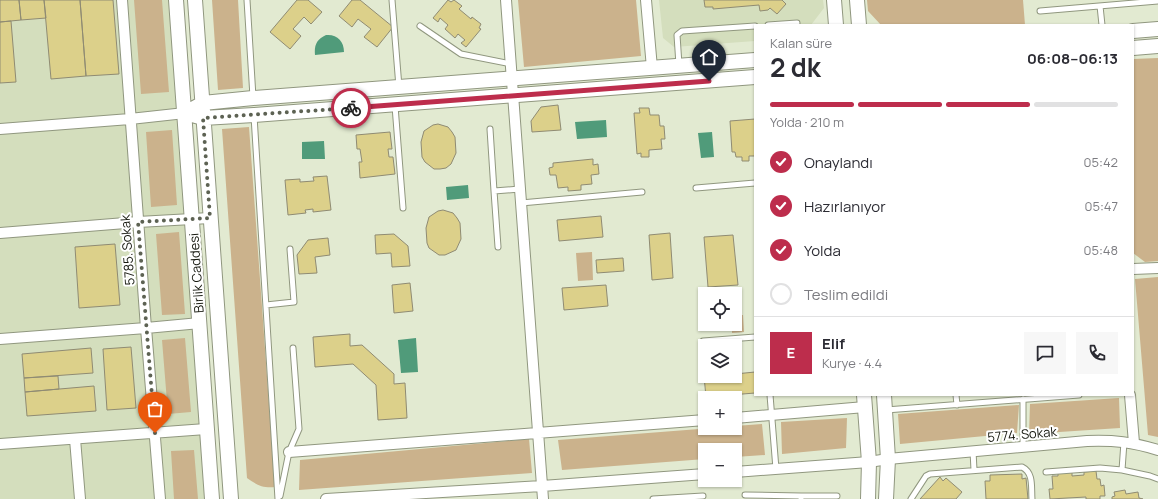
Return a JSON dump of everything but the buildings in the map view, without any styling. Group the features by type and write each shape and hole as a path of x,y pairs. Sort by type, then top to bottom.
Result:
{"street":[{"name":"5785. Sokak","path":"122,0 160,499"},
{"name":"Birlik Caddesi","path":"176,0 212,499"},
{"name":"Birlik Caddesi","path":"195,0 231,499"},
{"path":"506,0 543,499"},
{"path":"646,0 652,68"},
{"path":"834,0 836,24"},
{"path":"857,0 858,24"},
{"path":"1134,31 1158,29"},
{"path":"1134,48 1158,46"},
{"path":"0,129 130,119 185,113 203,104 253,98 754,60"},
{"path":"185,113 203,118 254,115 754,77"},
{"path":"0,233 210,218"},
{"path":"1134,269 1158,268"},
{"path":"0,339 200,323"},
{"path":"884,396 888,458 886,499"},
{"path":"1129,442 1130,396"},
{"path":"742,417 771,415 864,401 869,462 868,499"},
{"path":"290,452 698,421"},
{"path":"0,444 206,428"},
{"path":"75,439 80,499"},
{"name":"5774. Sokak","path":"742,471 869,462 888,458 1087,441 1109,440 1129,442 1158,450"},
{"path":"326,499 542,486 698,475"}],"lane":[{"path":"247,0 253,98"},
{"path":"392,0 399,88"},
{"path":"1040,11 1158,1"},
{"path":"1100,6 1102,24"},
{"path":"782,24 796,23"},
{"path":"420,26 461,54 511,64"},
{"path":"679,66 677,35 682,32 754,26"},
{"path":"395,105 404,208"},
{"path":"254,115 279,499"},
{"path":"490,129 498,247"},
{"path":"696,188 754,183"},
{"path":"494,191 520,189"},
{"path":"521,203 642,192"},
{"path":"266,305 294,302 290,249"},
{"path":"720,339 754,337"},
{"path":"279,499 290,452 299,429 292,348"},
{"path":"770,396 776,469"},
{"path":"956,396 957,405"},
{"path":"885,410 1068,396"},
{"path":"1023,400 1023,446"},
{"path":"1122,470 1129,442"},
{"path":"973,451 974,470"},
{"path":"910,499 926,476 930,474 1022,467 1027,470 1030,475 1032,499"},
{"path":"1046,472 1100,468 1122,470 1158,479"},
{"path":"745,495 801,498 837,496"},
{"path":"653,499 703,496"}],"shaded area":[{"path":"0,0 184,0 199,326 209,499 0,499"},
{"path":"134,0 162,0 169,92 141,94"},
{"path":"212,0 238,0 243,88 218,90"},
{"path":"518,0 636,0 641,56 524,67"},
{"path":"659,0 823,0 824,8 812,24 754,24 754,41 674,47 663,38"},
{"path":"867,0 1023,0 1025,24 880,24 868,11"},
{"path":"326,35 337,37 343,45 344,52 315,55 317,43 320,38"},
{"path":"1158,58 1158,261 1145,262 1134,254 1134,59"},
{"path":"606,120 607,137 577,139 575,122"},
{"path":"249,127 275,487 260,486 247,478 222,129"},
{"path":"172,130 177,205 151,207 146,132"},
{"path":"712,132 714,157 701,158 698,133"},
{"path":"324,141 325,159 302,159 302,142"},
{"path":"468,185 469,198 447,200 446,187"},
{"path":"179,232 185,314 162,315 156,234"},
{"path":"592,252 593,280 578,281 576,253"},
{"path":"1158,277 1158,437 1148,435 1135,279"},
{"path":"743,315 744,332 732,333 732,331 742,331"},
{"path":"185,338 191,412 168,414 162,340"},
{"path":"416,338 418,372 401,373 398,340"},
{"path":"1119,398 1120,428 1029,434 1030,404"},
{"path":"1019,405 1017,433 900,444 898,414"},
{"path":"847,418 846,448 782,454 781,422"},
{"path":"762,424 765,455 742,457 742,443 698,443 698,460 562,470 558,440 698,429 698,435 742,435 742,425"},
{"path":"529,439 532,473 299,490 300,460"},
{"path":"194,450 198,499 174,499 171,451"}],"way so far":[{"path":"155,433 138,222 210,218 203,118 351,108"}],"route":[{"path":"351,108 709,81"}]}
